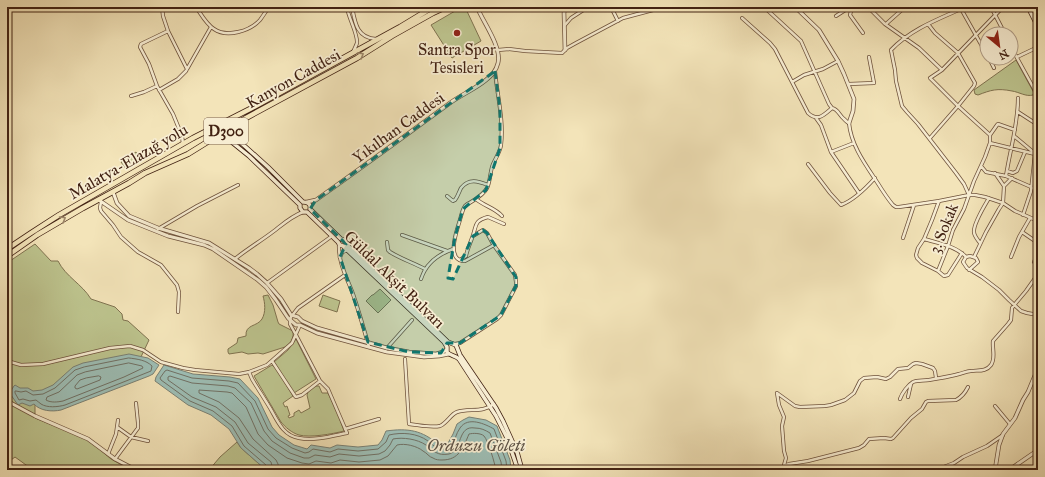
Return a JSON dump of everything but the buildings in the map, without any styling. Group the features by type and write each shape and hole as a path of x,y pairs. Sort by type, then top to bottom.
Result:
{"highway":[{"name":"Malatya-Elazığ yolu","path":"7,249 59,215 193,138 379,39 433,7"},
{"name":"Kanyon Caddesi","path":"7,256 41,233 100,201 113,192 145,174 188,154 246,118 357,58 446,7"},
{"path":"193,138 198,148"},
{"path":"183,144 188,154"}],"main road":[{"path":"1028,7 1038,27"},
{"path":"1034,7 1038,16"},
{"name":"Güldal Akşit Bulvarı","path":"233,126 233,132 236,138 268,167 332,236 444,342 449,354"},
{"name":"Güldal Akşit Bulvarı","path":"217,137 226,137 254,160 303,204 341,243 458,350 492,405 507,438 518,470"},
{"path":"449,354 455,356"},
{"name":"Güldal Akşit Bulvarı","path":"455,356 459,359 503,421 517,452 522,470"}],"street":[{"path":"162,7 163,16 168,31 187,69"},
{"path":"196,7 214,30 232,33 242,31 256,24 269,7"},
{"path":"347,7 357,44 353,53"},
{"path":"352,7 358,28 363,35 368,38 379,39"},
{"path":"565,7 565,50"},
{"path":"565,25 571,18 588,7"},
{"path":"611,7 618,21"},
{"path":"498,50 509,49 561,53 576,43 626,17 667,7"},
{"path":"764,7 801,41 819,85 832,108 836,110 849,124"},
{"path":"795,7 819,30 838,61 849,84 854,99 853,111 849,124 854,143 861,157 890,202 896,207 899,207 939,201 969,194 989,198 1003,203 1011,209 1038,222"},
{"path":"836,16 850,7 850,15 863,33"},
{"path":"868,7 886,24 919,48 942,70"},
{"path":"886,24 904,7"},
{"path":"991,7 1001,26"},
{"path":"990,134 958,106 930,78 942,70 1003,7"},
{"path":"478,8 498,50 499,59 495,71 500,109 501,144 486,190 476,199 467,204 463,209 453,249 455,255 462,261 468,260 494,245"},
{"path":"969,194 930,138 902,106 892,50 918,29 961,8 979,41"},
{"path":"742,18 773,46 810,115 816,117 823,116 832,108"},
{"path":"928,24 935,33 958,53 975,83 958,106 930,138"},
{"path":"159,90 178,79 187,69 211,27"},
{"path":"168,31 141,44 140,47 149,64 157,86 182,136 183,144"},
{"path":"1019,56 1038,47"},
{"path":"849,84 874,83 869,56"},
{"path":"792,82 838,61"},
{"path":"1019,61 1038,96"},
{"name":"Yıkılhan Caddesi","path":"308,210 316,200 485,80 495,71"},
{"path":"131,96 157,86"},
{"path":"1006,176 1018,112 1018,98"},
{"path":"1018,112 1038,125"},
{"path":"816,117 821,125 831,152 859,193"},
{"path":"1015,130 997,124 990,134 990,143 1035,154"},
{"path":"182,136 186,138 193,138"},
{"path":"1014,136 1038,156"},
{"path":"831,152 854,143"},
{"name":"3. Sokak","path":"938,271 953,230 960,218 990,143"},
{"path":"1023,215 1032,187 1035,154 1038,146"},
{"path":"1007,171 1013,173 1017,171 1024,152"},
{"path":"808,164 841,205 870,184 874,178"},
{"path":"981,166 986,172 1012,178 1038,190"},
{"path":"974,257 980,243 1003,203 1004,186 995,173"},
{"path":"1004,186 1012,178"},
{"path":"447,196 454,201 463,186 471,181 488,185"},
{"path":"155,231 197,206 238,185"},
{"path":"113,192 118,205 129,216 178,235 206,241 258,274 281,300 289,313 298,317"},
{"path":"980,243 973,232 978,218 989,198"},
{"path":"476,199 502,216"},
{"name":"Yıkılhan Caddesi","path":"303,204 316,200"},
{"path":"100,201 128,220 175,238 204,245 216,251 261,283 276,300 290,320 296,325 300,325 318,333 387,352 424,357 449,354"},
{"path":"100,201 100,209 121,237 138,252 161,265 177,285 179,292 178,312"},
{"path":"939,201 924,239 918,248 916,255 917,258 922,263 938,271 944,276 948,275 962,253"},
{"path":"235,259 275,231 296,214 303,204"},
{"path":"112,209 116,208 118,205"},
{"path":"903,238 914,205"},
{"path":"296,214 308,210"},
{"path":"460,260 466,256 467,248 478,222 488,217 504,224"},
{"path":"1011,256 1030,218"},
{"path":"296,310 298,317 302,321 317,328 387,348 409,352 436,354 443,352 452,344 460,342 497,319 501,315 516,286 515,275 487,233 483,230 473,236"},
{"path":"1022,232 1038,243"},
{"path":"402,235 446,251"},
{"path":"267,283 332,236"},
{"path":"924,239 948,246 962,253 966,257 976,258 978,262 969,270"},
{"path":"387,242 388,250 390,252 425,269"},
{"path":"341,243 340,256 345,275 369,347"},
{"path":"421,279 425,269 438,256 453,249"},
{"path":"340,256 342,252 347,250"},
{"path":"1038,254 1034,262 1038,264"},
{"path":"966,257 963,262 969,270 996,287 1024,313 1038,315"},
{"path":"900,399 901,395 914,382 984,370 990,367 994,357 993,341 1011,320 1012,308 1038,274"},
{"path":"249,372 279,424 290,435 298,438 318,438 348,434 328,389 320,381 290,324 292,315 296,310 345,275"},
{"path":"387,348 412,320"},
{"path":"7,361 21,365 42,364 110,348 130,346 143,350 161,362 193,370 239,374 264,368 292,343 300,325 302,324 302,321"},
{"path":"455,356 460,342"},
{"path":"405,359 409,424 440,426 456,412 484,409 492,405"},
{"path":"272,361 296,397 299,397 320,381"},
{"path":"784,466 786,458 782,426 784,417 779,405 777,393 795,406 825,406 845,400 854,393 860,381 864,378 877,377 886,379 898,369 908,368 916,363 933,368 936,378"},
{"path":"995,470 999,445 1003,434 1015,418 1038,368"},
{"path":"908,397 911,384"},
{"path":"779,470 789,464 854,450 864,445 869,439 891,439 922,409 926,402 956,400 965,393 968,387"},
{"path":"7,401 35,416 85,437 115,459 136,470"},
{"path":"115,459 137,429 136,403"},
{"path":"995,406 1010,424"},
{"path":"345,429 379,419"},
{"path":"108,454 116,434 118,420"},
{"path":"117,428 131,437 148,440"},
{"path":"936,470 987,446 1003,434"},
{"path":"1009,470 1038,450"}],"highlighted area":[{"path":"495,71 500,109 500,148 486,190 463,209 455,237 448,278 453,279 473,236 483,230 487,233 516,277 516,286 501,315 460,343 447,343 441,353 409,352 368,342 340,257 346,244 310,209 316,200"}],"green space":[{"name":"Santra Spor Tesisleri","path":"462,7 465,7 481,41 452,58 431,25"},
{"path":"1008,66 1019,66 1034,93 1033,95 1028,95 998,90 978,95 975,94 974,90"},
{"path":"136,152 141,160 126,169 121,162"},
{"path":"35,244 51,261 58,261 65,272 91,299 115,307 122,314 123,320 128,321 149,340 140,359 35,396 35,418 92,441 92,443 111,459 131,470 33,470 15,457 7,463 7,263"},
{"path":"380,289 391,300 378,313 366,301"},
{"path":"268,295 279,324 293,331 290,342 285,347 263,354 248,354 242,352 229,354 228,349 237,343 238,338 246,336 247,329 260,322 262,319 265,308 263,296"},
{"path":"323,295 340,301 337,312 319,306"},
{"path":"296,339 316,379 294,393 274,362 288,350"},
{"path":"272,365 276,368 293,396 283,403 285,407 287,406 290,415 288,416 289,418 294,416 294,413 299,410 301,413 310,408 307,395 308,392 314,386 319,386 322,393 328,393 344,431 304,436 296,434 287,428 281,422 254,376"},
{"path":"237,442 241,448 266,470 209,470 220,457"}],"water":[{"path":"129,354 148,358 159,365 153,374 149,376 61,410 46,410 39,408 34,404 30,406 22,403 18,405 10,392 15,385 20,388 28,388 33,391 42,390 53,385 73,367 83,363"},
{"name":"Orduzu Göleti","path":"164,365 193,374 240,379 258,398 272,427 279,435 294,445 307,449 311,445 330,448 337,445 358,447 378,445 386,431 401,430 421,433 439,445 447,445 457,424 463,420 469,417 486,420 497,426 510,460 511,470 266,470 241,448 229,429 211,415 188,405 155,381"}],"place":[{"name":"Santra Spor Tesisleri","path":"457,33"}]}
